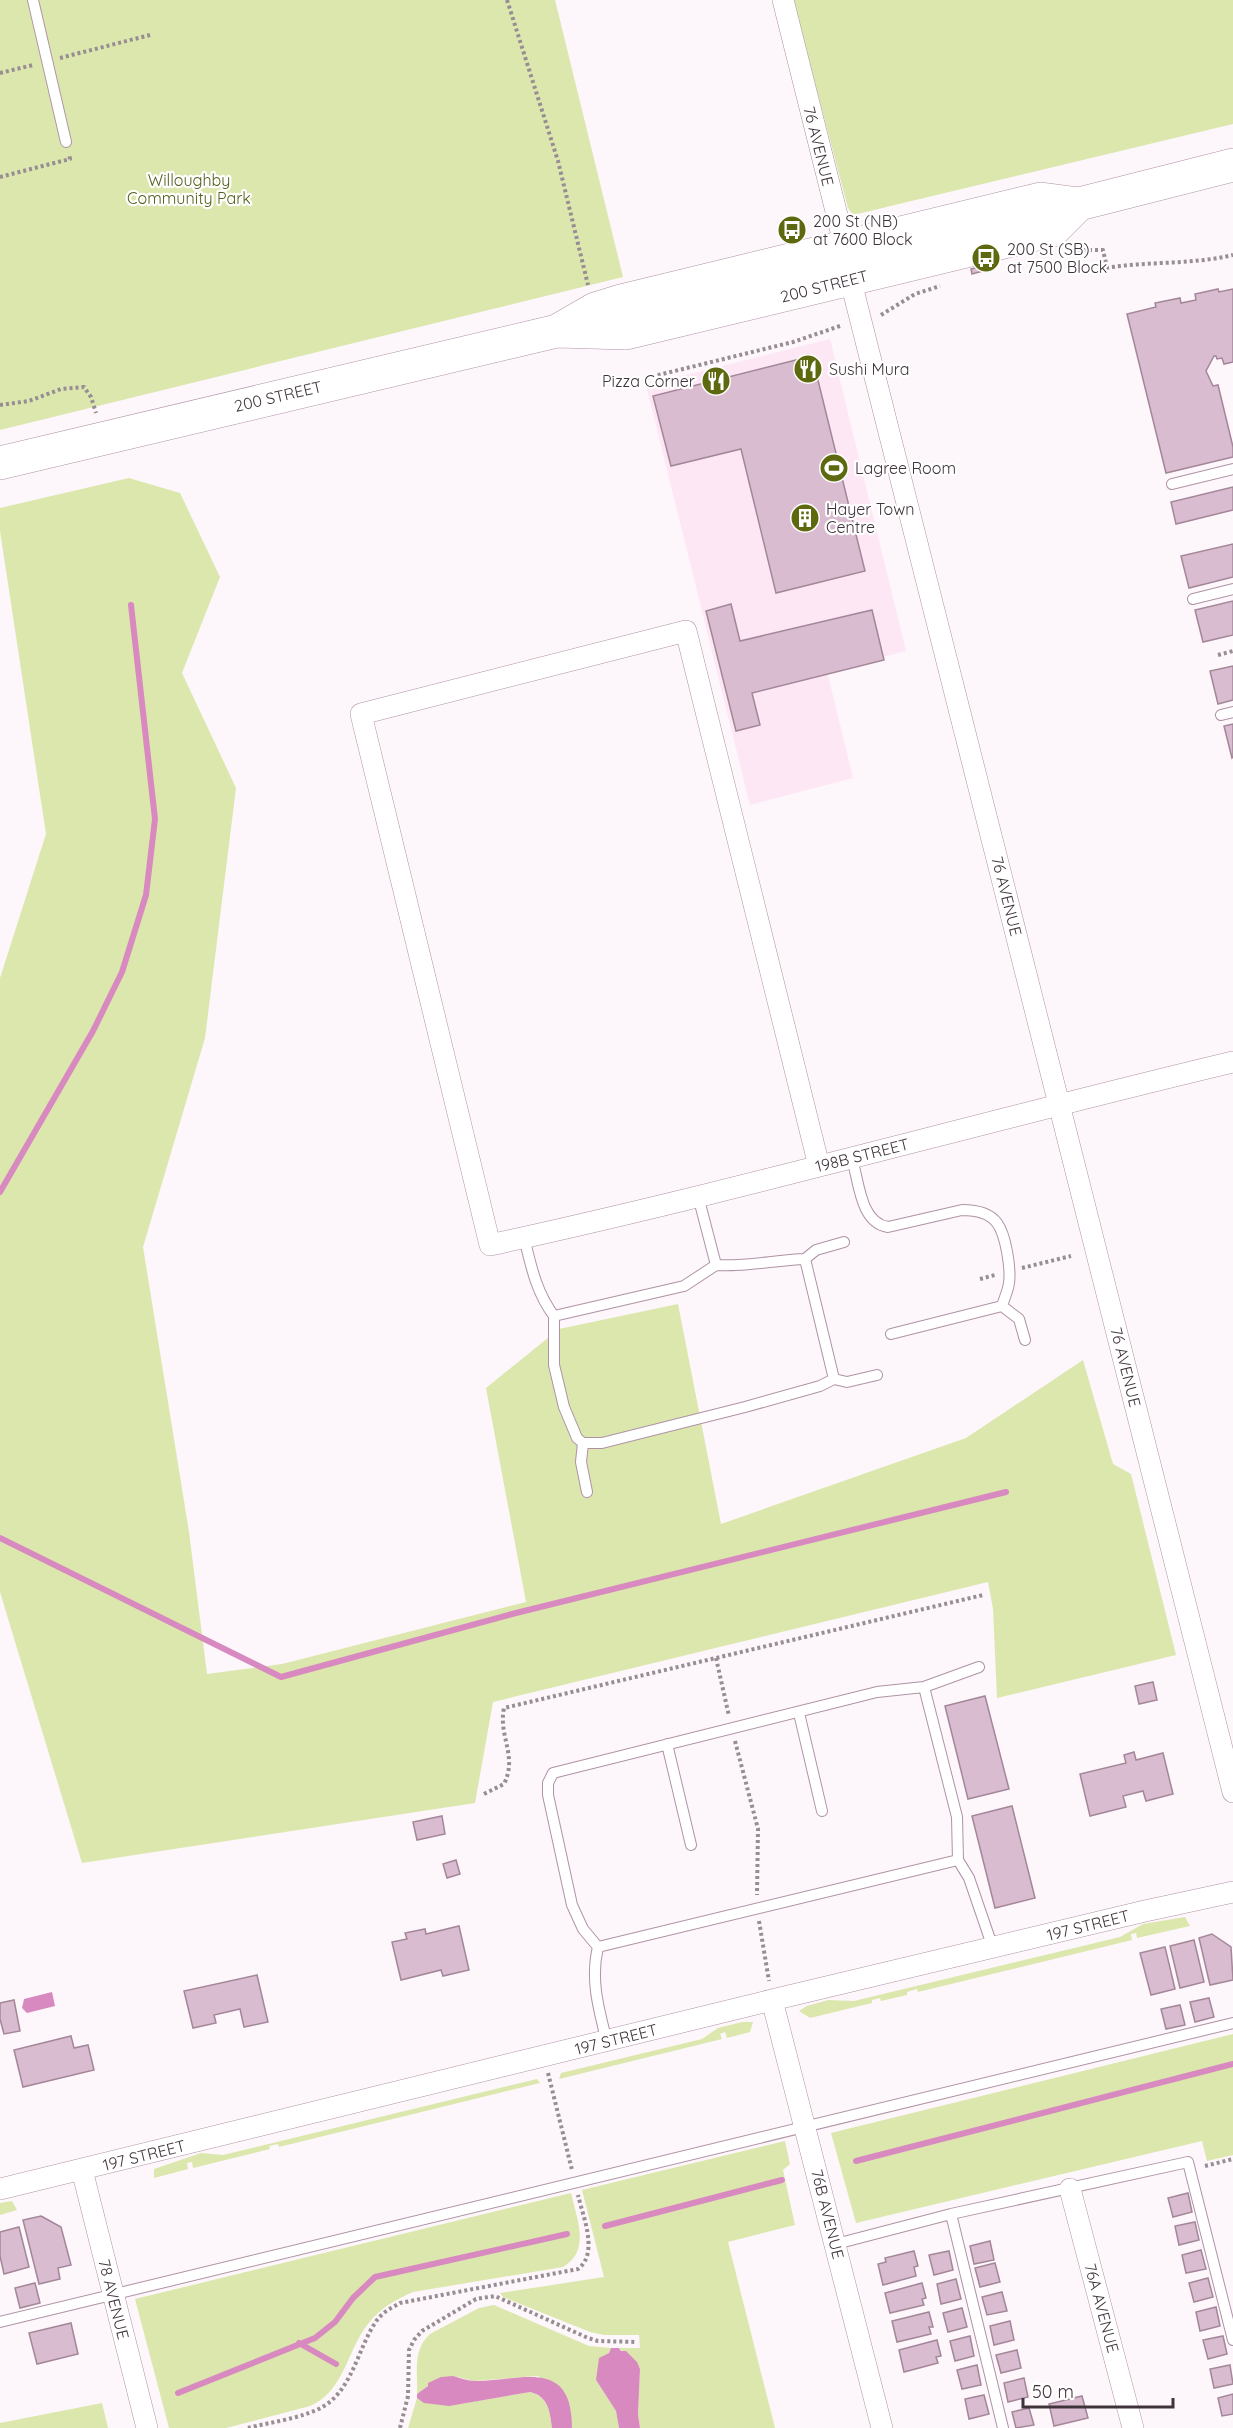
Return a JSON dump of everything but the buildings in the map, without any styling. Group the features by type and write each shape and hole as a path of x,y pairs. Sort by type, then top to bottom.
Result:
{"main road":[{"name":"200 STREET","path":"557,331 595,309 621,301 1053,230 1079,204 1233,165"},
{"name":"200 STREET","path":"0,463 557,331 626,333 730,309 847,263"}],"street":[{"name":"76 AVENUE","path":"783,0 847,263 1233,1792"},
{"name":"198B STREET","path":"819,1166 686,632 361,714 490,1245 852,1159 1060,1103 1233,1062"},
{"name":"197 STREET","path":"0,2189 772,2000 1233,1892"},
{"name":"76B AVENUE","path":"772,2000 882,2428"},
{"name":"78 AVENUE","path":"82,2170 147,2428"},
{"name":"76A AVENUE","path":"1070,2189 1133,2428"}],"lane":[{"path":"33,0 66,142"},
{"path":"1172,484 1233,469"},
{"path":"1193,599 1233,589"},
{"path":"1221,715 1233,712"},
{"path":"852,1159 866,1208 871,1219 880,1226 888,1227 962,1210 975,1210 988,1215 998,1223 1008,1257 1009,1284 1002,1306"},
{"path":"698,1196 716,1265"},
{"path":"524,1237 542,1301 554,1316 554,1365 564,1407 577,1438 583,1443 602,1443 734,1410 820,1386 834,1378 847,1382 877,1375"},
{"path":"554,1316 675,1289 694,1281 716,1265 751,1266 783,1260 805,1259 816,1250 844,1242"},
{"path":"805,1259 834,1378"},
{"path":"891,1334 1002,1306"},
{"path":"1002,1306 1019,1319 1025,1340"},
{"path":"583,1443 580,1462 587,1492"},
{"path":"598,1947 583,1929 572,1905 548,1795 548,1783 553,1773 877,1692 924,1687 979,1667"},
{"path":"924,1687 957,1817 958,1860 969,1878 993,1948"},
{"path":"799,1713 822,1811"},
{"path":"666,1743 691,1845"},
{"path":"598,1947 958,1860"},
{"path":"598,1947 594,1963 595,1995 607,2042"},
{"path":"0,2322 1233,2023"},
{"path":"836,2244 951,2214 1188,2162 1233,2340"},
{"path":"951,2214 1003,2428"}],"path":[{"path":"507,0 558,161 595,309"},
{"path":"0,73 150,35"},
{"path":"0,177 70,159 66,142"},
{"path":"1103,250 1106,268 1132,264 1189,262 1233,255"},
{"path":"646,378 793,342 840,326"},
{"path":"0,405 29,401 61,389 84,387 91,397 104,437"},
{"path":"1218,655 1233,651"},
{"path":"484,1794 504,1784 511,1767 503,1723 504,1708 983,1595"},
{"path":"716,1658 758,1829 757,1908 772,2000"},
{"path":"248,2428 314,2411 333,2400 341,2390 375,2321 400,2303 567,2272 585,2264 589,2256 589,2243 544,2057"},
{"path":"1200,2167 1233,2159"},
{"path":"480,2288 482,2297"},
{"path":"400,2428 408,2396 410,2350 414,2340 422,2331 482,2297 495,2296 593,2340 637,2342"}],"shaded area":[{"name":"Hayer Town Centre","path":"830,339 906,651 827,671 853,778 750,805 646,385"},
{"path":"52,1992 55,2006 27,2013 22,2008 24,1999"},
{"path":"611,2348 626,2351 637,2362 640,2369 638,2414 640,2428 619,2428 616,2411 596,2380 599,2358 609,2353"},
{"path":"453,2376 473,2381 526,2377 553,2382 563,2391 570,2406 572,2428 552,2428 547,2405 541,2397 530,2392 449,2406 424,2403 417,2398 417,2394 428,2386 428,2383 441,2377"}],"green space":[{"name":"Willoughby Community Park","path":"0,0 555,0 623,277 0,430"},
{"path":"793,0 1233,0 1233,124 853,215 848,208"},
{"path":"129,478 180,493 220,577 182,673 236,788 205,1038 143,1247 189,1532 207,1674 282,1664 526,1602 486,1388 559,1329 678,1304 721,1524 966,1438 1083,1360 1113,1464 1131,1474 1176,1655 997,1698 993,1609 988,1582 493,1702 475,1803 82,1863 0,1592 0,978 46,834 0,531 0,508"},
{"path":"1185,1917 1190,1926 1137,1938 1136,1933 1131,1934 1132,1940 918,1992 917,1989 907,1992 907,1995 881,2001 880,1998 872,2000 872,2003 810,2018 799,2011 807,2006 828,2000 854,2001 1120,1937 1143,1924"},
{"path":"742,2022 753,2022 750,2032 727,2038 725,2032 720,2034 722,2039 559,2079 561,2073 702,2039 718,2028"},
{"path":"1233,2034 1233,2155 1207,2161 1202,2141 856,2223 831,2133"},
{"path":"537,2079 540,2083 279,2147 278,2144 269,2146 270,2149 193,2168 192,2162 187,2163 188,2169 154,2178 154,2169 201,2153 223,2155"},
{"path":"785,2141 790,2164 783,2170 795,2225 728,2242 775,2428 640,2428 638,2414 640,2368 619,2348 640,2348 639,2335 604,2335 590,2332 503,2297 500,2293 604,2277 582,2190"},
{"path":"571,2193 580,2234 577,2252 572,2260 563,2267 413,2292 388,2305 373,2318 361,2334 338,2381 321,2400 310,2406 226,2428 169,2428 135,2299"},
{"path":"12,2201 17,2210 0,2215 0,2203"},
{"path":"494,2305 589,2346 611,2348 596,2380 616,2411 619,2428 572,2428 569,2404 538,2376 474,2381 453,2376 428,2386 417,2394 418,2354 430,2334 479,2308"},
{"path":"529,2392 540,2397 547,2405 552,2428 408,2428 417,2398 460,2404"},
{"path":"102,2403 108,2428 0,2428 0,2423"}],"waterway":[{"path":"0,1192 93,1031 122,972 146,895 155,819 131,605"},
{"path":"0,1538 281,1677 512,1614 1006,1492"},
{"path":"856,2161 1233,2064"},
{"path":"605,2226 782,2180"},
{"path":"178,2393 315,2338 335,2322 353,2298 375,2277 567,2234"},
{"path":"299,2343 336,2364"}],"place":[{"name":"200 St (NB) at 7600 Block","path":"792,230"},
{"name":"200 St (SB) at 7500 Block","path":"986,258"},
{"name":"Sushi Mura","path":"808,369"},
{"name":"Pizza Corner","path":"716,381"},
{"name":"Lagree Room","path":"834,468"},
{"name":"Hayer Town Centre","path":"805,518"}]}
